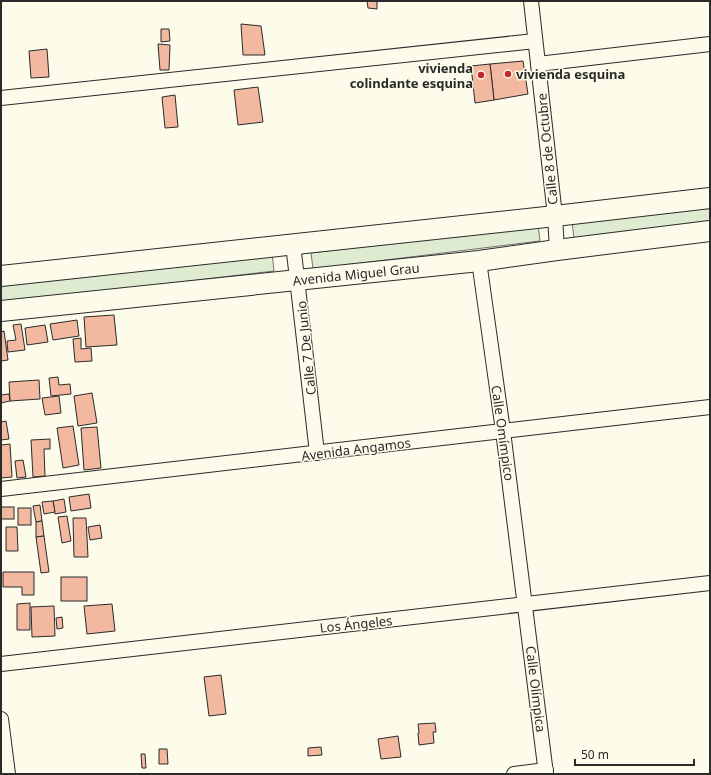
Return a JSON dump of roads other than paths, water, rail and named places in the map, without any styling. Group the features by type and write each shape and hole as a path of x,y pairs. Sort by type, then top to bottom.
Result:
{"street":[{"name":"Calle 8 de Octubre","path":"531,1 555,216 557,250"},
{"path":"1,98 535,41"},
{"path":"538,64 710,44"},
{"path":"1,276 710,198"},
{"name":"Avenida Miguel Grau","path":"1,311 479,261 710,232"},
{"name":"Calle 7 De Junio","path":"293,244 317,453"},
{"name":"Calle Omímpico","path":"479,261 525,604"},
{"name":"Avenida Angamos","path":"1,489 710,408"},
{"name":"Los Ángeles","path":"1,664 710,583"},
{"name":"Calle Olímpica","path":"525,604 546,772"},
{"path":"1,719 8,774"},
{"path":"514,774 546,772"}],"place":[{"name":"vivienda esquina","path":"508,74"},
{"name":"vivienda colindante esquina","path":"481,75"}]}
